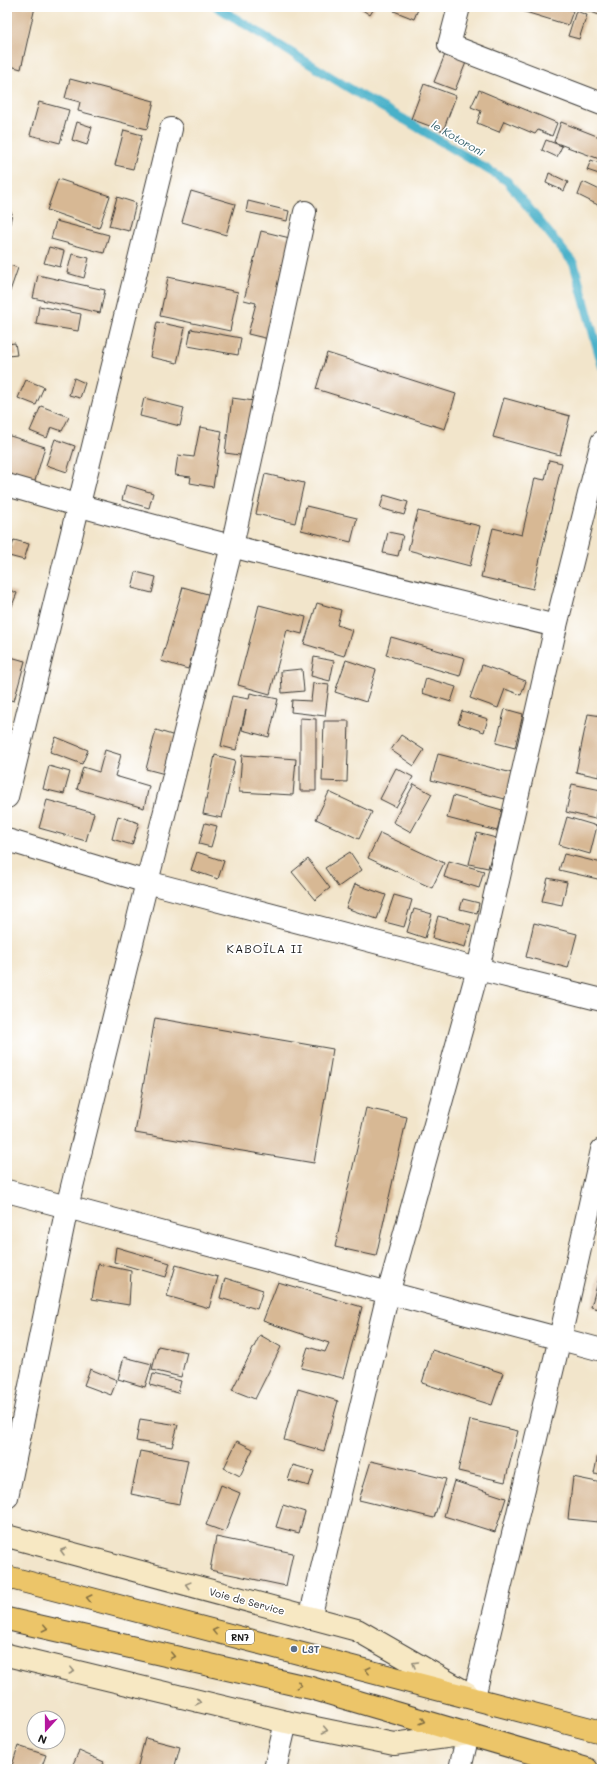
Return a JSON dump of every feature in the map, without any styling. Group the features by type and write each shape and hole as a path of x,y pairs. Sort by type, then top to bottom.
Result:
{"highway":[{"name":"RN7","path":"7,1577 474,1697 602,1732"},
{"path":"7,1619 311,1688 586,1769"}],"main road":[{"name":"Voie de Service","path":"7,1536 357,1630 474,1697"},
{"path":"7,1655 286,1722 394,1744 468,1734"}],"street":[{"path":"459,7 449,45 602,104"},
{"path":"7,797 171,129"},
{"path":"7,1497 67,1207 232,546 305,212"},
{"path":"310,1618 388,1294 478,969 556,626 602,442"},
{"path":"7,485 79,506 232,546 556,626"},
{"path":"7,840 147,882 602,1000"},
{"path":"474,1697 560,1338 602,1150"},
{"path":"7,1191 602,1350"},
{"path":"275,1769 286,1722"},
{"path":"460,1769 468,1734"}],"building":[{"path":"7,7 35,7 21,69 7,65"},
{"path":"358,7 375,7 370,15"},
{"path":"396,7 419,7 414,19 394,11"},
{"path":"509,7 562,7 573,11 568,25"},
{"path":"577,7 602,7 602,16"},
{"path":"576,11 587,15 579,39 568,36"},
{"path":"446,52 467,60 455,90 434,82"},
{"path":"70,79 154,101 147,129 78,111 80,102 65,98"},
{"path":"424,84 456,96 443,131 411,119"},
{"path":"479,90 557,123 552,136 538,130 535,134 504,121 499,132 477,123 481,111 471,107"},
{"path":"39,102 69,110 60,143 30,135"},
{"path":"77,122 92,127 87,145 72,140"},
{"path":"561,122 602,138 602,160 554,142"},
{"path":"124,130 142,135 133,169 115,165"},
{"path":"546,140 562,146 557,157 542,150"},
{"path":"591,160 602,164 602,175 587,170"},
{"path":"549,173 568,182 564,191 546,183"},
{"path":"58,179 110,196 99,228 47,210"},
{"path":"583,182 602,191 602,207 578,195"},
{"path":"191,191 235,204 226,235 182,222"},
{"path":"117,197 136,203 129,231 109,226"},
{"path":"248,201 289,211 287,221 246,212"},
{"path":"7,212 12,213 8,233 7,233"},
{"path":"56,221 109,235 104,253 51,239"},
{"path":"261,231 294,239 269,339 248,334 256,303 244,300"},
{"path":"49,247 64,251 60,267 44,263"},
{"path":"72,254 89,258 84,278 67,273"},
{"path":"7,264 18,268 9,294 7,293"},
{"path":"38,275 105,290 100,313 33,298"},
{"path":"168,277 238,292 230,331 160,316"},
{"path":"39,306 81,314 78,331 36,324"},
{"path":"157,322 185,328 177,363 150,357"},
{"path":"191,329 241,338 238,355 188,346"},
{"path":"15,343 17,355 8,356 7,344"},
{"path":"327,353 456,394 445,429 316,389"},
{"path":"74,378 85,383 80,398 69,395"},
{"path":"26,380 44,387 36,405 18,398"},
{"path":"144,398 184,408 180,426 140,416"},
{"path":"232,398 254,401 247,456 225,453"},
{"path":"504,398 570,416 560,455 493,437"},
{"path":"41,406 69,417 62,431 51,427 47,438 30,431"},
{"path":"200,427 222,431 213,487 190,483 191,477 175,475 178,455 194,457"},
{"path":"7,435 45,447 32,491 7,483"},
{"path":"55,439 75,446 67,472 46,465"},
{"path":"549,460 562,463 533,589 481,577 493,528 522,535 535,478 545,480"},
{"path":"265,474 304,483 295,523 256,514"},
{"path":"126,485 153,493 149,508 122,500"},
{"path":"384,495 408,502 404,515 380,508"},
{"path":"306,506 357,518 351,542 301,530"},
{"path":"418,511 480,526 470,566 408,550"},
{"path":"388,532 403,535 398,556 383,553"},
{"path":"7,534 11,535 7,546"},
{"path":"14,540 29,544 24,560 9,556"},
{"path":"136,572 156,577 152,593 132,588"},
{"path":"183,587 211,595 188,669 161,661"},
{"path":"7,589 17,593 8,616 7,616"},
{"path":"317,603 341,610 337,625 352,630 344,656 304,644"},
{"path":"259,605 306,617 302,634 287,630 270,694 238,685"},
{"path":"391,637 465,658 460,676 386,655"},
{"path":"7,656 25,661 14,701 7,699"},
{"path":"314,657 334,661 330,681 311,676"},
{"path":"346,660 376,670 366,702 335,692"},
{"path":"482,665 526,681 521,695 505,689 498,708 470,698"},
{"path":"302,669 304,691 282,693 281,671"},
{"path":"426,678 456,687 451,702 422,693"},
{"path":"313,683 329,685 325,716 291,712 292,700 311,701"},
{"path":"250,693 278,699 269,737 242,730 246,709 236,750 221,746 232,696 249,699"},
{"path":"505,709 523,714 515,748 496,743"},
{"path":"462,711 488,719 484,732 458,723"},
{"path":"588,714 602,716 602,764 599,777 576,772"},
{"path":"300,718 316,719 316,791 300,791"},
{"path":"324,721 349,721 347,782 322,781"},
{"path":"156,730 175,736 165,774 146,769"},
{"path":"401,735 424,750 414,766 391,750"},
{"path":"56,737 88,750 82,764 50,752"},
{"path":"105,750 121,755 115,776 149,786 144,808 77,789 83,767 99,772"},
{"path":"438,754 512,773 505,799 431,780"},
{"path":"215,755 235,760 222,818 203,814"},
{"path":"242,755 296,759 293,795 239,792"},
{"path":"49,766 70,772 64,794 43,789"},
{"path":"396,768 413,777 396,807 380,799"},
{"path":"414,784 432,794 411,832 393,822"},
{"path":"572,784 601,790 595,819 566,812"},
{"path":"329,792 372,812 359,839 316,819"},
{"path":"453,796 502,810 497,831 447,818"},
{"path":"47,800 94,813 86,841 39,828"},
{"path":"118,816 139,823 132,845 112,839"},
{"path":"567,817 597,826 590,854 559,845"},
{"path":"205,823 217,826 211,847 199,844"},
{"path":"380,833 444,863 432,888 368,858"},
{"path":"477,833 496,838 488,868 469,864"},
{"path":"197,852 224,861 218,879 191,870"},
{"path":"350,852 362,870 338,887 325,868"},
{"path":"564,854 602,863 602,880 559,870"},
{"path":"308,859 330,888 315,900 292,872"},
{"path":"449,861 484,871 479,888 444,877"},
{"path":"548,878 567,882 562,905 542,901"},
{"path":"355,884 386,895 377,919 346,908"},
{"path":"394,895 412,900 404,927 385,922"},
{"path":"463,899 479,903 477,913 460,909"},
{"path":"414,909 432,914 425,938 407,932"},
{"path":"438,916 471,925 465,947 432,938"},
{"path":"534,923 577,934 568,968 526,957"},
{"path":"155,1018 333,1049 314,1163 135,1133"},
{"path":"366,1108 407,1117 376,1256 335,1247"},
{"path":"116,1247 170,1263 166,1277 114,1262"},
{"path":"98,1264 131,1271 129,1305 92,1299"},
{"path":"176,1265 218,1277 209,1308 167,1296"},
{"path":"602,1267 602,1310 591,1307"},
{"path":"225,1278 263,1290 257,1309 220,1298"},
{"path":"278,1282 362,1307 343,1378 301,1368 308,1347 325,1352 329,1343 263,1321"},
{"path":"260,1335 281,1347 255,1399 232,1390"},
{"path":"158,1346 187,1352 181,1377 152,1370"},
{"path":"432,1350 503,1373 492,1405 422,1383"},
{"path":"124,1357 152,1364 145,1387 118,1379"},
{"path":"90,1369 117,1380 111,1395 84,1385"},
{"path":"153,1374 181,1381 178,1393 150,1385"},
{"path":"298,1389 338,1401 324,1451 284,1440"},
{"path":"140,1419 178,1425 172,1447 136,1441"},
{"path":"470,1420 518,1431 505,1482 458,1471"},
{"path":"237,1441 253,1449 240,1476 224,1468"},
{"path":"140,1451 188,1460 179,1504 131,1494"},
{"path":"598,1454 602,1455 602,1475 594,1474"},
{"path":"371,1461 446,1479 434,1518 359,1500"},
{"path":"293,1465 314,1471 309,1486 288,1480"},
{"path":"573,1477 602,1483 602,1496 598,1522 568,1519"},
{"path":"454,1481 506,1498 495,1532 444,1516"},
{"path":"221,1485 240,1493 225,1532 206,1525"},
{"path":"283,1505 305,1512 299,1533 276,1527"},
{"path":"216,1537 293,1553 286,1586 210,1570"},
{"path":"145,1738 180,1747 174,1769 137,1769"},
{"path":"18,1746 26,1749 26,1750 46,1755 41,1769 11,1769"},
{"path":"79,1751 104,1762 101,1769 84,1769 73,1764"}],"waterway":[{"name":"le Kotoroni","path":"217,7 362,96 507,181 574,264 602,365"}],"place":[{"name":"L3T","path":"294,1649"}],"district":[{"name":"KABOÏLA II","path":"265,948"}]}
